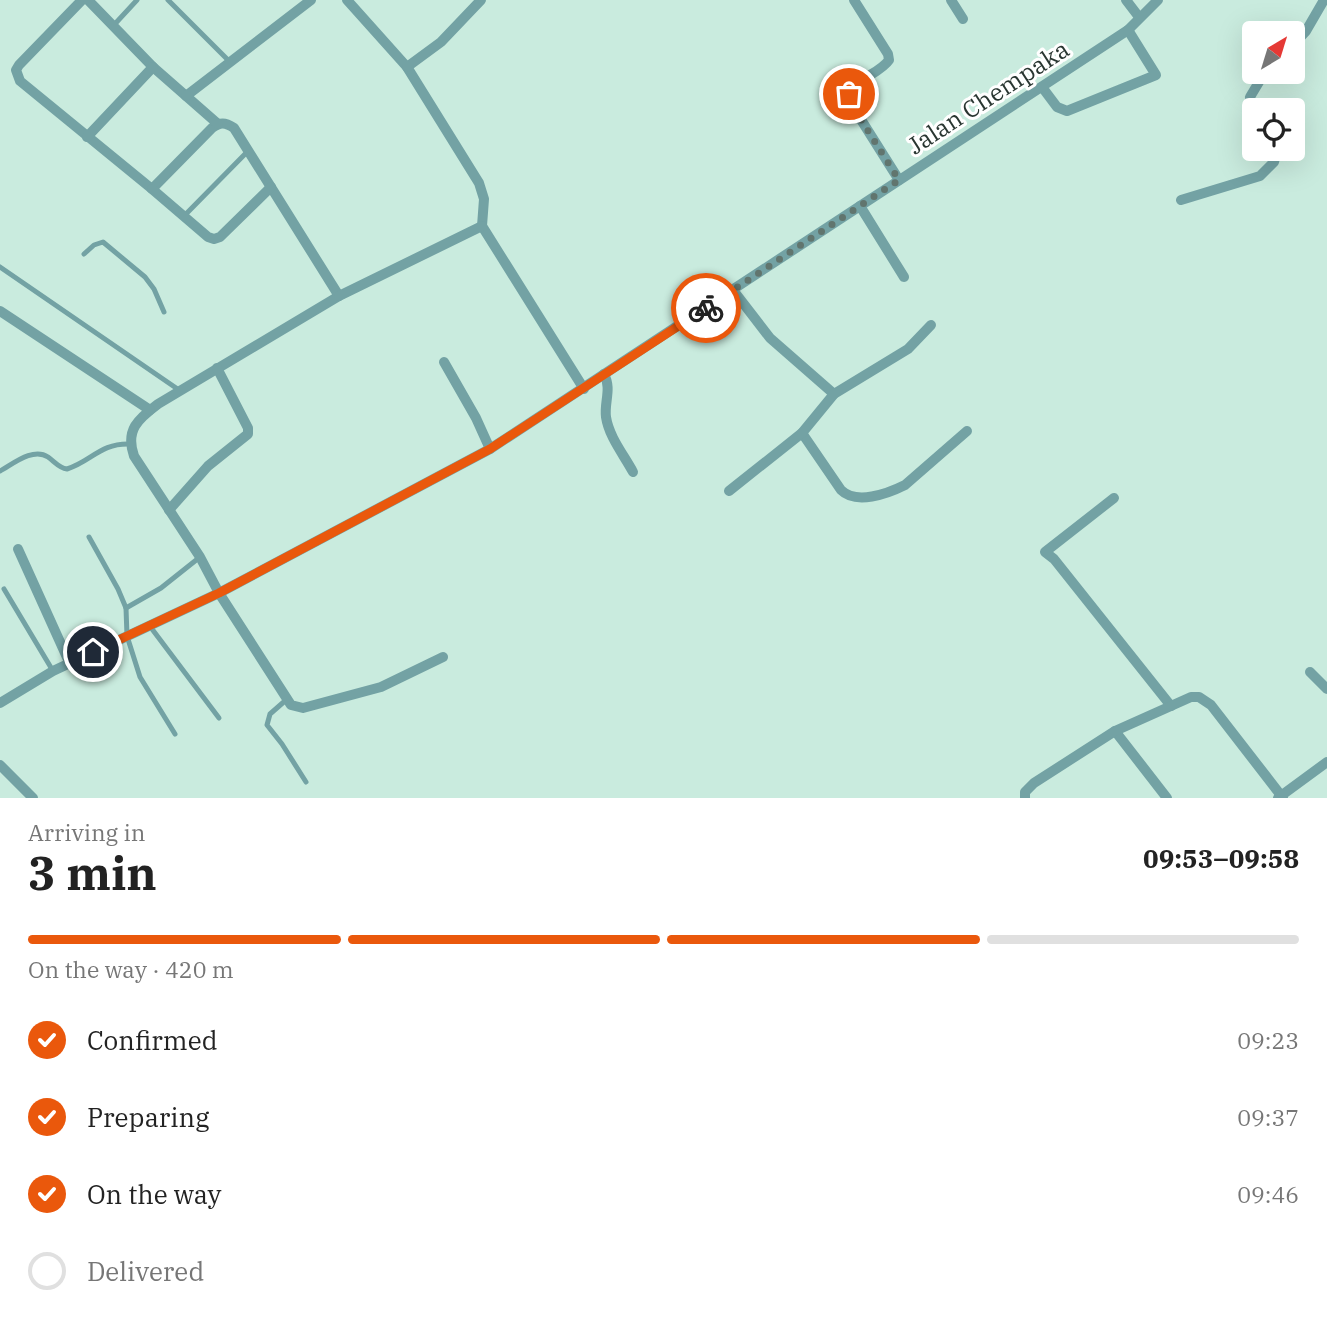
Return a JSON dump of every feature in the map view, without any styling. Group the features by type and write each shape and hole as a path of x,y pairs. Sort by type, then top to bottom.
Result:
{"street":[{"path":"82,0 16,70 20,81 208,237 217,239 271,187"},
{"path":"88,0 153,67 218,124"},
{"path":"186,96 311,0"},
{"path":"347,0 407,67 479,183 484,199 482,226 584,389"},
{"path":"407,67 441,42 481,0"},
{"path":"853,0 888,54 889,60 853,88 848,99 899,180"},
{"path":"951,0 963,19"},
{"path":"1126,0 1139,17"},
{"name":"Jalan Chempaka","path":"0,703 52,671 219,593 490,449 1128,30 1158,0"},
{"path":"1306,31 1324,0"},
{"path":"1042,87 1057,107 1067,111 1156,75 1128,30"},
{"path":"87,137 153,67"},
{"path":"152,189 218,124 227,123 234,128 339,296"},
{"path":"1181,200 1260,176 1274,161"},
{"path":"860,206 904,276"},
{"path":"443,657 381,687 303,708 290,705 219,593 200,557 134,456 130,444 132,432 141,417 180,390 339,296 482,226"},
{"path":"733,290 770,338 834,394"},
{"path":"0,311 150,410"},
{"path":"729,491 802,433 834,394 908,349 932,326"},
{"path":"444,362 476,418 490,449"},
{"path":"169,510 208,466 248,434 248,428 217,368"},
{"path":"604,374 609,383 606,405 609,429 633,472"},
{"path":"802,433 841,490 855,499 896,490 905,485 967,431"},
{"path":"1114,499 1045,552 1054,559 1171,706"},
{"path":"18,549 70,664"},
{"path":"1310,672 1327,689"},
{"path":"1025,798 1025,792 1034,783 1115,731 1191,697 1206,699 1281,797 1327,762"},
{"path":"1115,731 1167,798"},
{"path":"0,765 33,798"}],"lane":[{"path":"113,26 137,0"},
{"path":"168,0 230,62"},
{"path":"184,216 248,151"},
{"path":"84,254 94,245 103,242 145,277 154,289 164,312"},
{"path":"0,267 180,390"},
{"path":"0,471 36,454 42,454 67,470 104,448 116,444 130,444"},
{"path":"89,537 126,608 127,636 140,677 175,734"},
{"path":"126,608 161,588 200,557"},
{"path":"4,589 52,671"},
{"path":"149,625 219,718"},
{"path":"286,700 270,714 267,724 306,782"}],"way so far":[{"path":"706,308 899,180 848,99 849,94"}],"route":[{"path":"93,652 219,593 490,449 706,308"}]}
